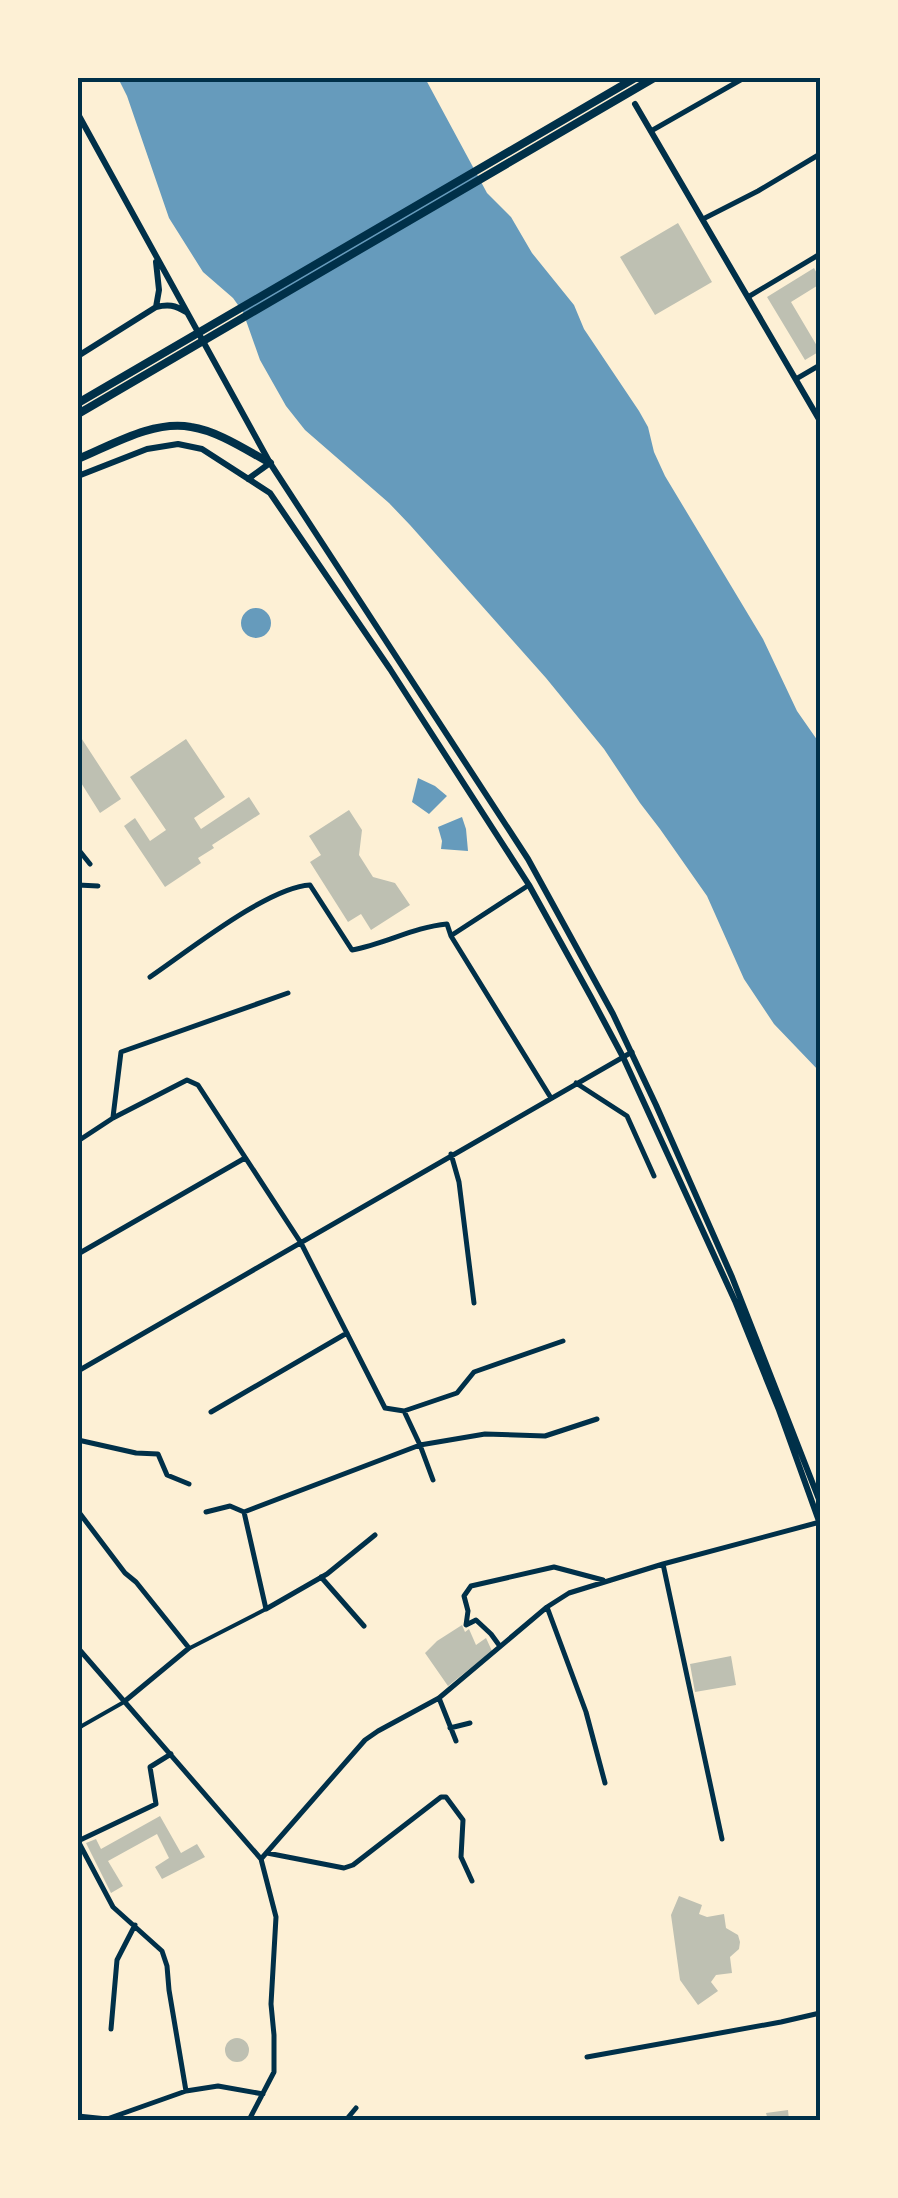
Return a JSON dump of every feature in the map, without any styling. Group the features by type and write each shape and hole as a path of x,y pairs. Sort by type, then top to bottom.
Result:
{"main road":[{"path":"78,414 174,352 636,78"},
{"path":"78,402 174,352 654,78"},
{"path":"635,104 820,421"},
{"path":"78,114 270,463 528,859 632,1052 732,1277 820,1502"},
{"path":"154,256 159,290 156,307"},
{"path":"78,356 156,307 166,304 187,312"},
{"path":"78,459 148,430 193,426 270,463"},
{"path":"78,476 147,449 178,444 202,450 270,493 529,884 591,997 735,1301 820,1523"},
{"path":"248,479 270,463"}],"street":[{"path":"650,131 744,78"},
{"path":"702,219 820,154"},
{"path":"748,297 820,254"},
{"path":"796,379 820,364"},
{"path":"78,849 90,864"},
{"path":"150,977 236,918 300,885 310,884 352,950 431,925 447,924 450,936 551,1098"},
{"path":"450,936 529,884"},
{"path":"78,885 98,886"},
{"path":"113,1118 121,1052 288,993"},
{"path":"78,1371 632,1052"},
{"path":"78,1141 186,1080 198,1085 300,1243 385,1408 404,1411 457,1393 474,1372 564,1341"},
{"path":"576,1083 627,1116 654,1176"},
{"path":"450,1154 459,1182 474,1304"},
{"path":"78,1254 246,1158"},
{"path":"210,1412 348,1334"},
{"path":"404,1411 433,1480"},
{"path":"206,1512 230,1506 244,1512 420,1445 485,1434 545,1436 597,1419"},
{"path":"78,1440 136,1454 158,1454 167,1474 189,1484"},
{"path":"78,1511 190,1648"},
{"path":"244,1512 266,1609"},
{"path":"262,1858 364,1740 438,1698 499,1645 569,1593 820,1523"},
{"path":"79,1728 125,1701 190,1648 321,1577 375,1535"},
{"path":"662,1564 722,1840"},
{"path":"499,1645 476,1620 466,1624 464,1596 471,1586 554,1566 606,1581"},
{"path":"321,1577 364,1626"},
{"path":"547,1607 586,1712 605,1783"},
{"path":"78,1648 262,1858 276,1917 271,2004 274,2072 249,2120"},
{"path":"438,1698 456,1741"},
{"path":"450,1728 470,1724"},
{"path":"172,1754 150,1768 156,1804 78,1841 113,1907 162,1951 186,2091"},
{"path":"268,1852 344,1868 446,1797 462,1817 460,1851 472,1881"},
{"path":"110,2029 117,1960 135,1924"},
{"path":"586,2056 820,2013"},
{"path":"78,2116 107,2119 186,2091 218,2086 263,2094"},
{"path":"346,2120 356,2108"}],"water":[{"path":"118,78 425,78 487,193 511,217 532,253 574,305 584,329 639,411 665,476 763,639 797,711 820,744 820,1072 774,1024 744,979 707,896 604,749 410,525 305,430 286,406 260,360 243,312 203,272 169,218"},
{"path":"256,608 266,613 271,623 266,633 256,638 246,633 241,623 246,613"},
{"path":"418,778 447,796 429,814 412,802"},
{"path":"462,817 468,851 441,849 438,827"}],"building":[{"path":"678,223 712,282 655,315 620,257"},
{"path":"814,268 820,284 791,302 820,351 805,360 767,297"},
{"path":"78,733 121,799 100,813 78,778"},
{"path":"186,739 225,797 194,818 201,829 249,797 260,814 212,845 214,848 198,858 201,863 165,887 124,826 135,818 150,841 166,830 130,777"},
{"path":"349,810 362,830 359,855 373,877 395,883 410,905 371,930 361,914 348,922 310,862 321,855 309,836"},
{"path":"462,1625 465,1632 469,1629 476,1645 486,1638 492,1651 448,1686 425,1653"},
{"path":"731,1656 736,1685 695,1692 690,1664"},
{"path":"160,1816 181,1853 197,1844 205,1857 162,1879 155,1867 169,1858 157,1834 108,1861 123,1886 111,1893 86,1843 96,1839 101,1849"},
{"path":"679,1896 702,1905 699,1914 724,1914 726,1928 738,1935 740,1942 739,1949 730,1957 732,1973 716,1975 711,1982 718,1991 698,2005 680,1980 671,1915"},
{"path":"237,2038 249,2050 237,2062 225,2050"},
{"path":"788,2110 789,2120 768,2120 766,2113"}]}
